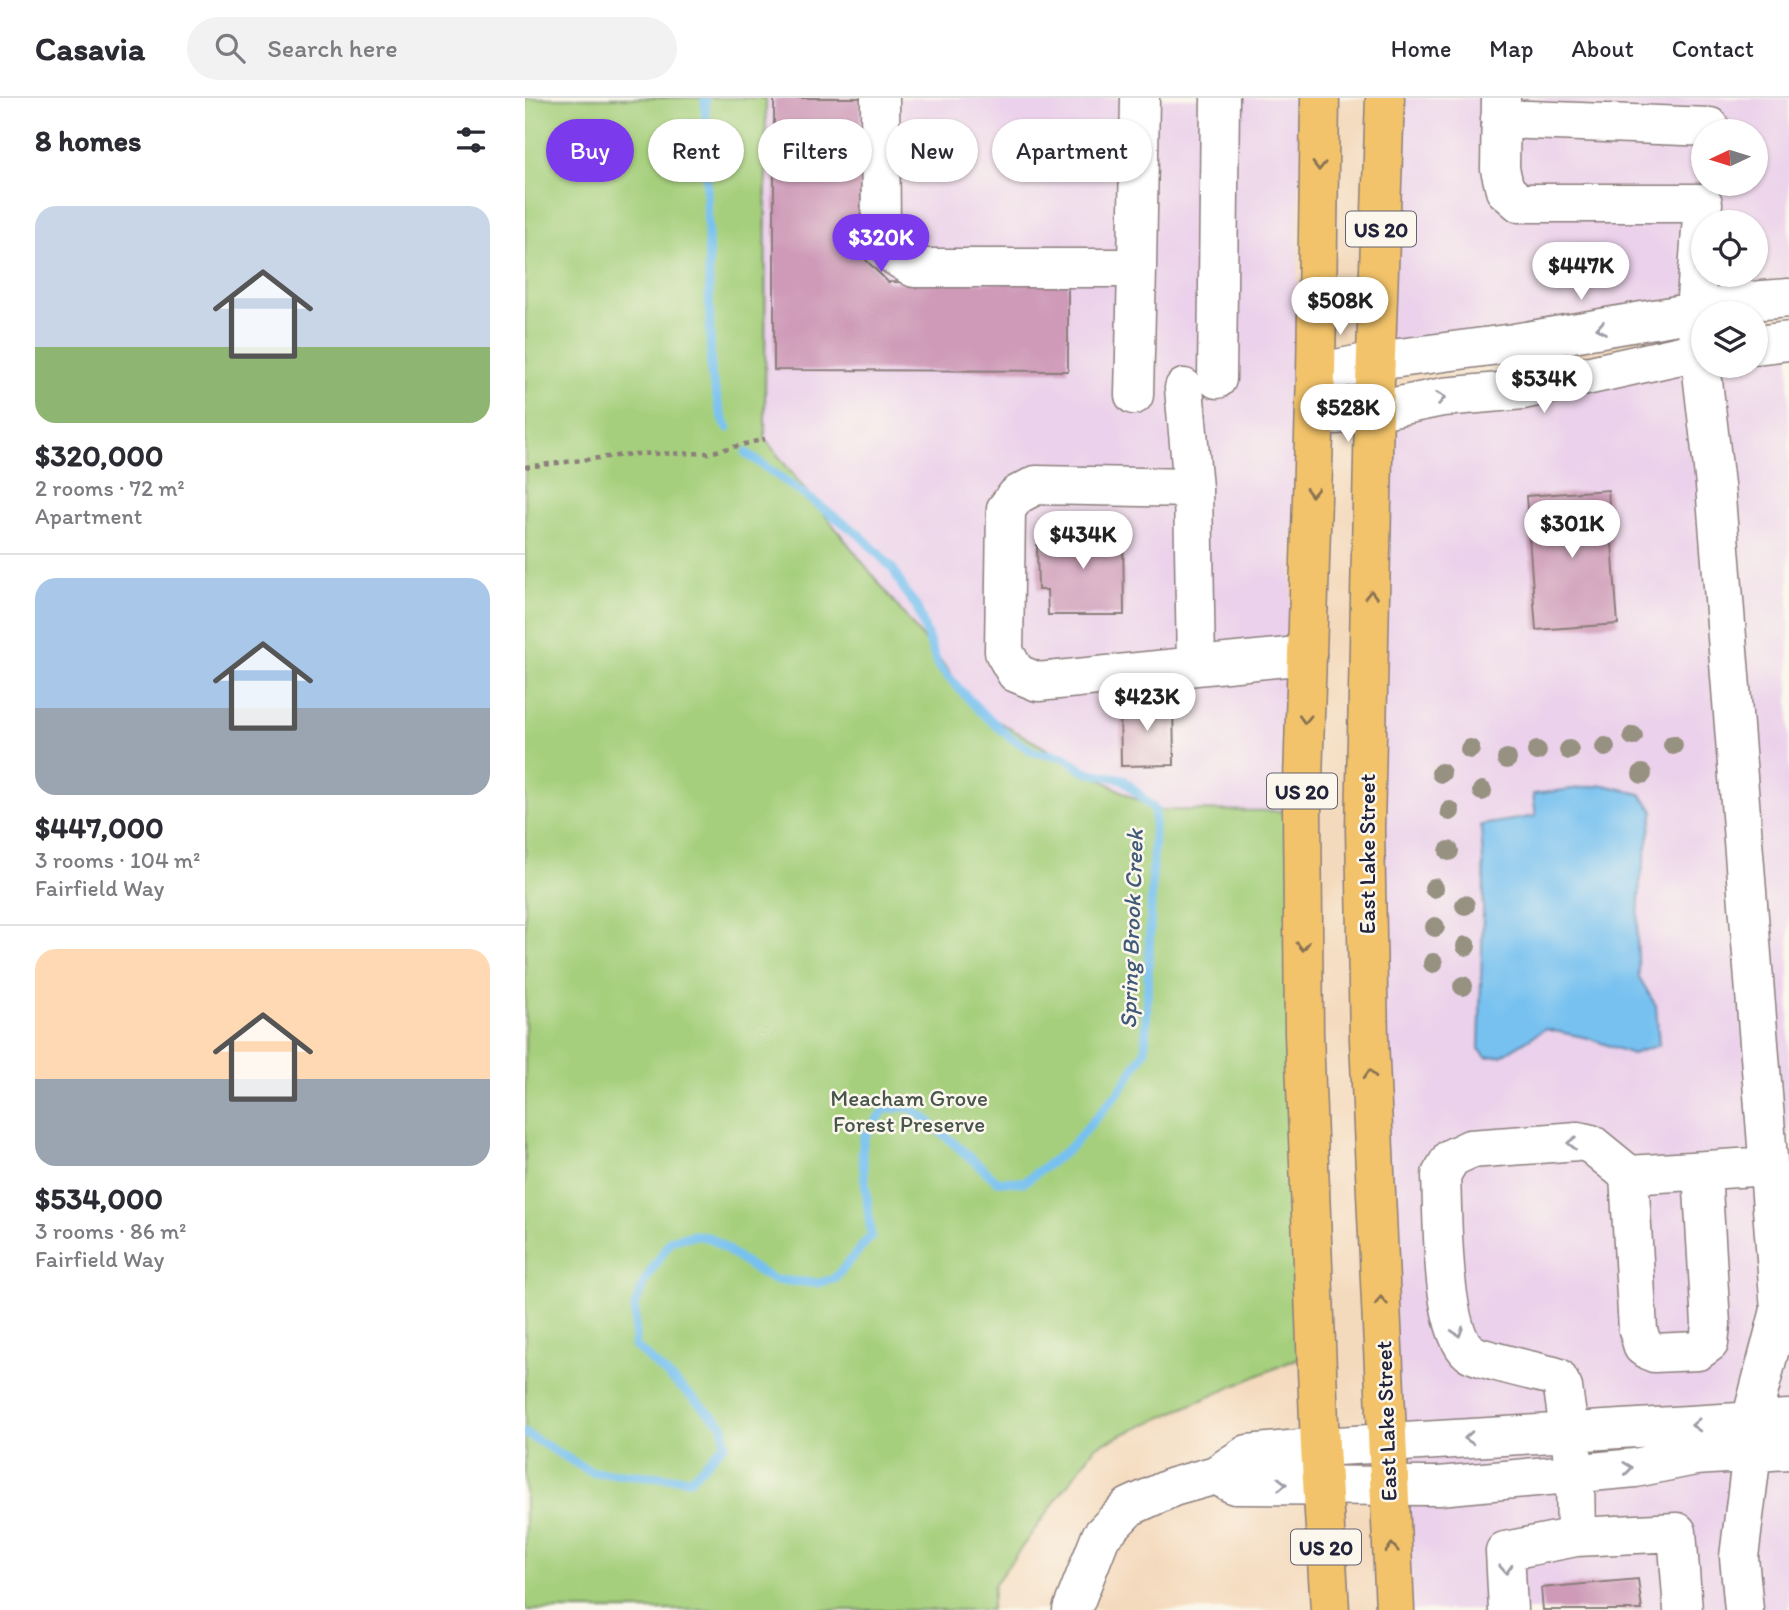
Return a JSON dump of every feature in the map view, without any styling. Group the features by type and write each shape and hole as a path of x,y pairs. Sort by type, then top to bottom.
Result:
{"main road":[{"name":"US 20","path":"1320,98 1315,417 1302,811 1304,1034 1321,1466 1330,1610"},
{"name":"East Lake Street","path":"1385,98 1374,411 1365,829 1369,1040 1395,1610"}],"street":[{"path":"880,98 881,233 895,256 914,268 1137,268"},
{"path":"1135,394 1140,98"},
{"path":"1196,667 1193,488 1220,98"},
{"path":"1691,194 1520,203 1505,190 1500,169 1500,109 1711,119"},
{"path":"1696,301 1704,196"},
{"path":"1750,301 1789,298"},
{"path":"1316,373 1376,360 1514,343 1691,313"},
{"path":"1768,343 1789,341"},
{"path":"1315,417 1374,411 1443,397 1523,390 1691,352"},
{"path":"1704,378 1774,1041 1780,1310 1751,1437 1739,1557 1744,1610"},
{"path":"1193,488 1036,485 1017,495 1006,509 1004,652 1016,673 1038,682 1307,655"},
{"path":"1576,1537 1575,1474 1563,1388 1557,1377 1471,1354 1460,1341 1447,1291 1441,1175 1451,1158 1470,1149 1578,1141 1591,1144 1629,1175 1702,1172 1776,1183"},
{"path":"1629,1175 1638,1331 1643,1347 1654,1353 1698,1351 1709,1343 1711,1324 1702,1172"},
{"path":"1072,1610 1101,1536 1129,1507 1173,1487 1216,1475 1248,1454 1321,1466 1389,1485 1439,1486 1635,1468 1695,1456 1751,1437 1789,1419"},
{"path":"1321,1466 1388,1443 1568,1432 1751,1437 1789,1450"},
{"path":"1508,1610 1505,1551 1576,1537 1677,1532 1683,1610"}],"path":[{"path":"525,467 632,454 709,453 765,439"}],"shaded area":[{"path":"766,98 1301,98 1287,811 1155,810 981,712 765,439 766,182 872,182 872,119 766,119"},
{"path":"1393,98 1789,98 1789,288 1387,349"},
{"path":"1789,352 1789,1610 1403,1610 1375,845 1384,419 1691,368 1691,378 1768,378 1768,354"}],"green space":[{"name":"Meacham Grove Forest Preserve","path":"525,98 766,98 766,119 758,119 758,182 766,182 765,439 981,712 1155,810 1302,811 1303,1356 1096,1446 994,1585 991,1610 525,1610"}],"water":[{"path":"1604,785 1640,794 1654,811 1640,882 1637,939 1639,977 1656,1006 1659,1045 1632,1054 1588,1038 1545,1029 1501,1056 1486,1057 1479,1049 1484,881 1481,825 1536,816 1533,794"}],"building":[{"path":"774,98 861,98 861,119 774,119"},
{"path":"774,182 861,182 861,255 888,282 1068,283 1068,371 774,370"},
{"path":"1608,490 1618,624 1536,630 1526,496"},
{"path":"1123,526 1124,615 1048,615 1047,590 1038,590 1037,545 1048,545 1047,527"},
{"path":"1173,700 1174,765 1121,766 1120,701"},
{"path":"1638,1579 1642,1610 1543,1610 1541,1588"}],"waterway":[{"name":"Spring Brook Creek","path":"705,98 711,375 728,428"},
{"name":"Spring Brook Creek","path":"525,1433 591,1472 691,1479 725,1443 723,1425 635,1346 635,1306 644,1282 671,1240 694,1235 711,1238 774,1280 818,1283 834,1279 871,1236 862,1153 864,1137 885,1109 909,1107 997,1181 1024,1182 1069,1149 1121,1089 1145,1051 1155,810 1123,779 1085,772 1064,757 1034,752 1010,737 981,712 938,666 917,607 893,569 859,534 746,453"}]}
